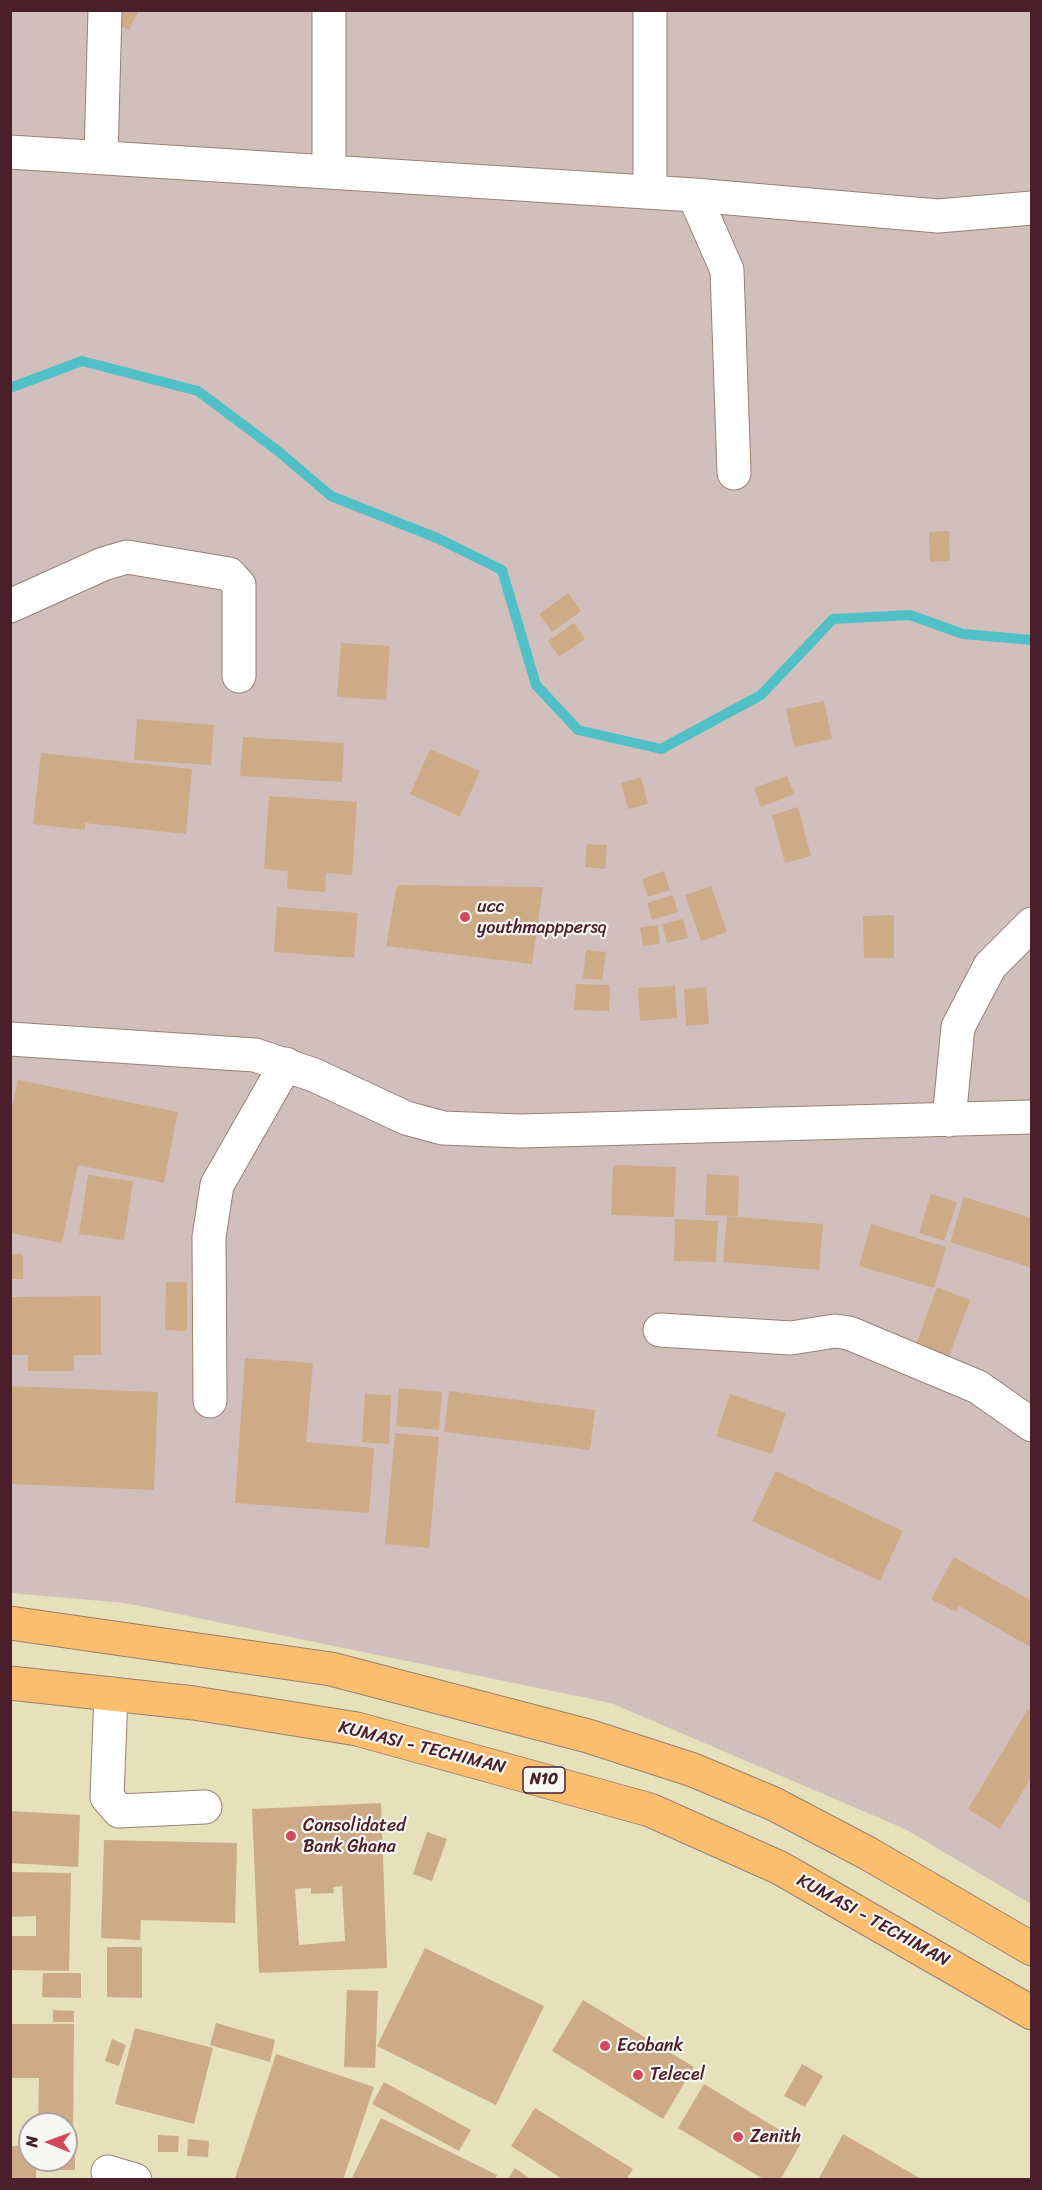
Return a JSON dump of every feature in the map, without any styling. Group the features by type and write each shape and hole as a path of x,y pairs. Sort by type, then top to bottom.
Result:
{"highway":[{"path":"10,1623 331,1669 588,1736 693,1770 774,1804 869,1854 1032,1949"},
{"name":"KUMASI - TECHIMAN","path":"10,1683 194,1703 357,1729 650,1810 780,1868 1032,2013"}],"lane":[{"path":"101,157 105,10"},
{"path":"329,10 329,172"},
{"path":"650,10 650,192"},
{"path":"10,152 694,195 938,216 1032,208"},
{"path":"694,195 727,270 734,473"},
{"path":"10,606 103,564 127,556 229,574 239,585 239,676"},
{"path":"949,1120 958,1027 990,966 1032,924"},
{"path":"10,1039 255,1055 286,1064 406,1118 443,1128 520,1131 1032,1117"},
{"path":"210,1401 209,1238 217,1185 286,1064"},
{"path":"660,1330 791,1338 835,1331 849,1333 978,1387 1032,1425"},
{"path":"111,1694 107,1797 119,1811 205,1808"}],"shaded area":[{"path":"10,11 1031,11 1031,1904 905,1829 611,1703 125,1603 11,1593"}],"building":[{"path":"112,10 139,10 129,30 107,18"},
{"path":"949,531 950,561 930,562 929,532"},
{"path":"568,593 581,611 552,632 539,614"},
{"path":"574,623 585,639 559,657 548,641"},
{"path":"341,643 390,646 386,700 337,697"},
{"path":"824,701 832,739 794,747 786,709"},
{"path":"137,719 214,725 211,765 134,760"},
{"path":"243,737 344,743 342,782 240,776"},
{"path":"430,749 480,771 460,817 410,794"},
{"path":"41,753 192,769 186,834 85,823 85,830 33,824"},
{"path":"787,776 794,794 761,807 754,788"},
{"path":"641,777 648,804 628,809 621,783"},
{"path":"269,796 357,802 352,875 326,873 325,892 287,889 288,871 264,869"},
{"path":"798,807 811,856 785,863 772,815"},
{"path":"587,844 607,845 605,869 585,867"},
{"path":"664,871 670,890 648,897 642,879"},
{"name":"ucc youthmapppersq","path":"397,885 543,887 532,964 386,946"},
{"path":"711,886 727,932 701,941 685,895"},
{"path":"673,895 678,912 652,920 647,903"},
{"path":"277,907 358,913 354,958 274,952"},
{"path":"894,915 894,958 864,958 863,916"},
{"path":"683,919 688,938 667,943 662,924"},
{"path":"658,925 660,944 643,946 640,927"},
{"path":"586,950 606,952 602,980 583,978"},
{"path":"576,984 610,985 609,1011 574,1010"},
{"path":"675,986 677,1018 640,1021 638,988"},
{"path":"706,987 709,1024 686,1026 684,989"},
{"path":"18,1080 178,1112 164,1183 78,1165 62,1243 10,1233 10,1115"},
{"path":"613,1165 676,1167 674,1217 611,1215"},
{"path":"707,1174 739,1176 738,1216 705,1215"},
{"path":"88,1175 133,1181 124,1240 79,1234"},
{"path":"931,1194 957,1202 944,1241 919,1233"},
{"path":"964,1197 1032,1218 1032,1268 950,1242"},
{"path":"727,1216 823,1224 819,1270 723,1262"},
{"path":"675,1219 718,1221 716,1262 674,1261"},
{"path":"871,1224 946,1247 934,1288 859,1266"},
{"path":"10,1254 23,1254 23,1279 10,1279"},
{"path":"166,1282 187,1282 187,1331 165,1330"},
{"path":"937,1287 970,1300 947,1362 914,1350"},
{"path":"101,1296 101,1355 74,1355 74,1371 28,1371 28,1355 10,1355 10,1297"},
{"path":"245,1358 313,1363 306,1442 374,1448 369,1513 235,1503"},
{"path":"10,1386 158,1392 154,1490 10,1484"},
{"path":"399,1388 442,1392 439,1430 396,1426"},
{"path":"449,1391 595,1410 590,1450 444,1432"},
{"path":"365,1394 391,1395 389,1444 362,1442"},
{"path":"730,1394 786,1413 772,1454 716,1436"},
{"path":"395,1433 439,1437 429,1548 385,1544"},
{"path":"776,1471 903,1531 880,1581 752,1521"},
{"path":"954,1557 1032,1601 1032,1648 959,1606 956,1612 931,1599"},
{"path":"1028,1709 1032,1711 1032,1776 1000,1829 968,1809"},
{"path":"381,1803 387,1968 259,1973 252,1809","holes":["342,1886 345,1941 299,1945 295,1889 311,1888 311,1894 334,1893 333,1887"]},
{"path":"10,1811 80,1815 78,1867 10,1863"},
{"path":"427,1832 447,1839 432,1881 413,1874"},
{"path":"104,1840 237,1843 235,1923 141,1920 140,1940 101,1938"},
{"path":"10,1872 71,1873 69,1971 10,1970 10,1936 36,1936 36,1916 10,1917"},
{"path":"107,1947 142,1947 142,1998 107,1997"},
{"path":"425,1948 544,2006 496,2105 377,2046"},
{"path":"43,1973 81,1973 81,1998 42,1997"},
{"path":"347,1990 378,1991 375,2068 344,2067"},
{"path":"583,2000 694,2067 663,2119 552,2051"},
{"path":"53,2010 74,2011 74,2022 53,2022"},
{"path":"216,2023 275,2040 270,2062 210,2045"},
{"path":"10,2024 74,2024 73,2112 38,2112 39,2078 10,2078"},
{"path":"135,2028 213,2048 194,2124 115,2104"},
{"path":"112,2039 126,2045 119,2066 105,2061"},
{"path":"276,2054 374,2087 343,2180 235,2178"},
{"path":"802,2064 823,2076 805,2107 784,2096"},
{"path":"384,2082 471,2130 459,2151 372,2104"},
{"path":"704,2084 801,2143 780,2180 765,2180 678,2128"},
{"path":"535,2108 633,2169 626,2180 564,2180 511,2146"},
{"path":"381,2118 497,2175 495,2180 352,2178"},
{"path":"843,2134 923,2180 818,2180"},
{"path":"158,2135 179,2136 178,2152 158,2152"},
{"path":"188,2139 209,2141 208,2157 187,2156"},
{"path":"10,2146 18,2146 18,2172 36,2172 36,2179 10,2179"},
{"path":"515,2168 532,2180 507,2180"}],"waterway":[{"path":"10,388 82,361 198,391 278,451 331,496 437,538 502,570 536,685 578,730 661,749 761,695 833,619 910,615 963,634 1032,640"}],"place":[{"name":"ucc youthmapppersq","path":"465,917"},
{"name":"Consolidated Bank Ghana","path":"291,1836"},
{"name":"Ecobank","path":"605,2046"},
{"name":"Telecel","path":"638,2075"},
{"name":"Zenith","path":"738,2137"}]}
